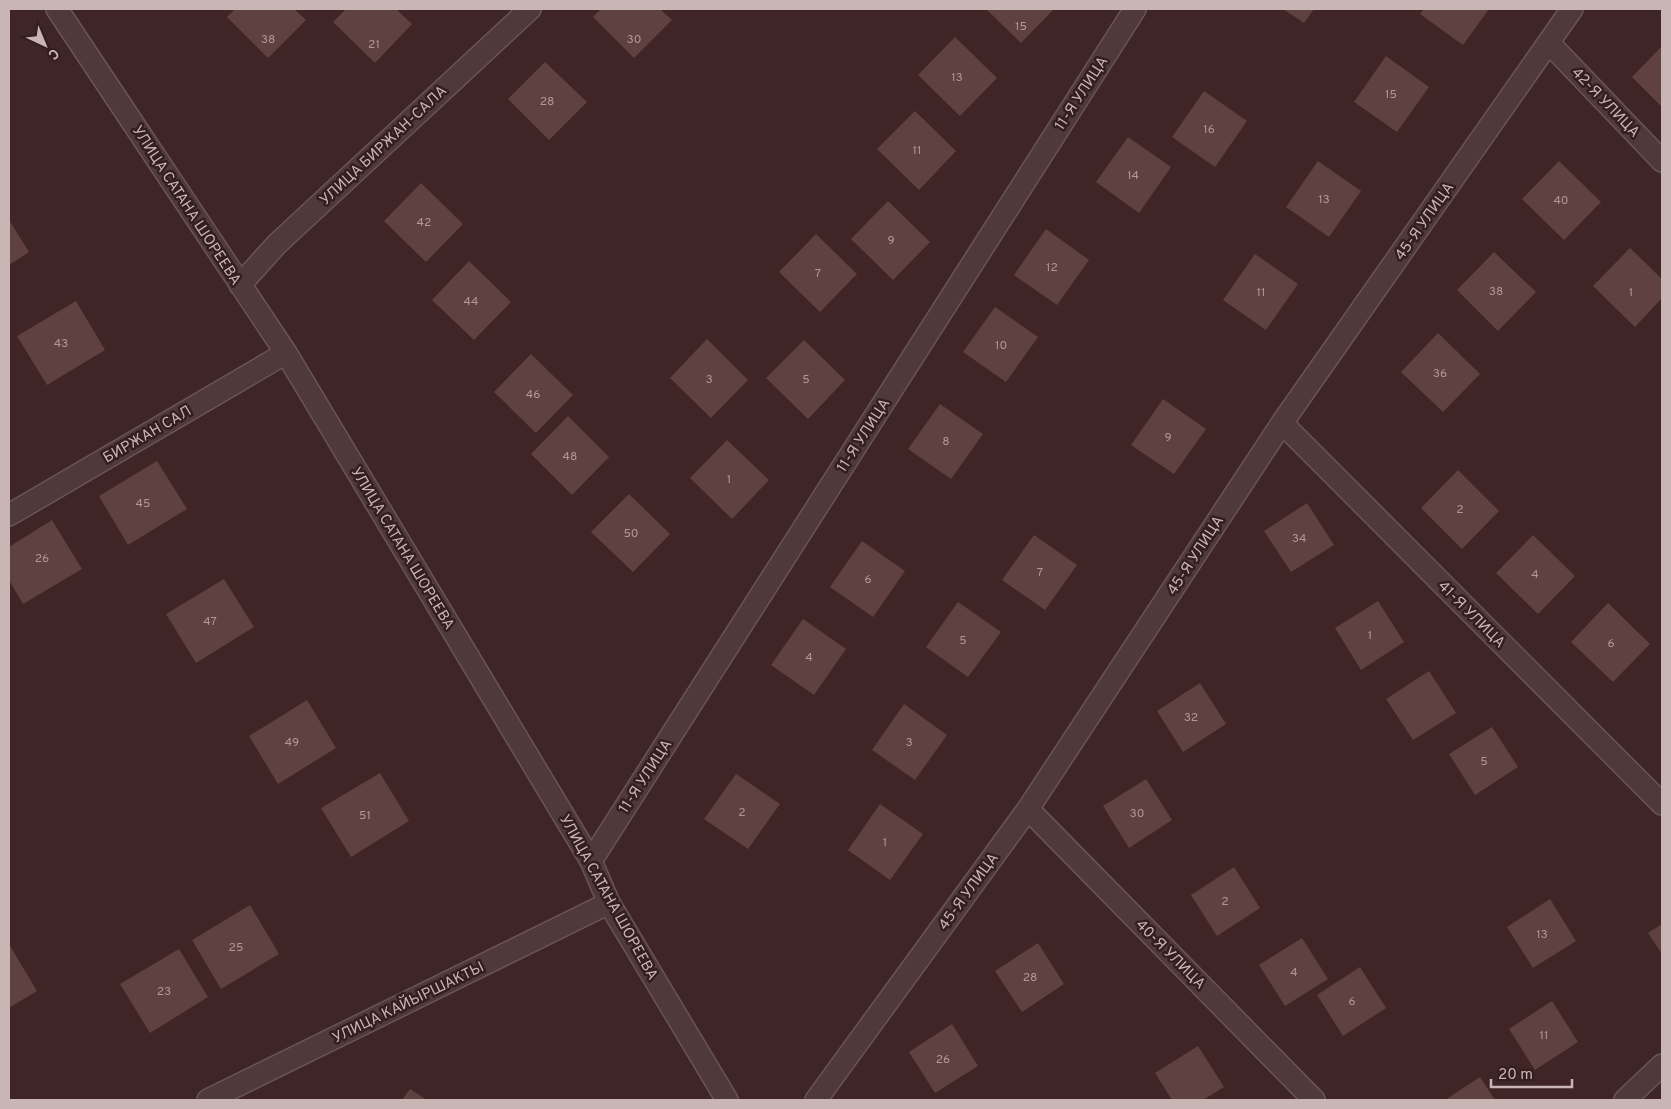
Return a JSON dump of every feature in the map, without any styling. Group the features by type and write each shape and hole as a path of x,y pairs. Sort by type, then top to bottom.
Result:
{"street":[{"name":"УЛИЦА САТАНА ШОРЕЕВА","path":"58,9 286,353 591,861 609,903 727,1100"},
{"name":"УЛИЦА БИРЖАН-САЛА","path":"240,285 277,244 530,9"},
{"name":"11-Я УЛИЦА","path":"591,861 1135,9"},
{"name":"45-Я УЛИЦА","path":"816,1100 1028,809 1282,423 1572,9"},
{"name":"42-Я УЛИЦА","path":"1549,43 1662,161"},
{"name":"БИРЖАН САЛ","path":"9,515 286,353"},
{"name":"41-Я УЛИЦА","path":"1282,423 1662,804"},
{"name":"40-Я УЛИЦА","path":"1028,809 1314,1100"},
{"name":"УЛИЦА КАЙЫРШАКТЫ","path":"208,1100 609,903"},
{"path":"1625,1100 1662,1064"}],"building":[{"path":"235,9 294,9 306,20 268,58 227,17"},
{"path":"346,9 396,9 412,24 375,63 333,22"},
{"path":"601,9 660,9 672,20 634,58 593,17"},
{"path":"986,9 1054,9 1021,43"},
{"path":"1283,9 1314,9 1304,23"},
{"path":"1424,9 1489,9 1463,45 1420,14"},
{"path":"955,37 997,78 960,116 918,75"},
{"path":"1662,46 1662,107 1632,77"},
{"path":"1386,56 1429,87 1397,132 1354,102"},
{"path":"545,62 587,102 549,140 508,99"},
{"path":"1204,91 1247,121 1215,167 1172,137"},
{"path":"915,111 956,151 919,190 877,149"},
{"path":"1128,137 1171,167 1139,213 1096,182"},
{"path":"1318,161 1361,191 1329,237 1286,207"},
{"path":"1559,161 1601,202 1564,240 1522,199"},
{"path":"421,183 463,224 426,262 384,221"},
{"path":"888,201 930,242 893,280 851,239"},
{"path":"9,220 29,252 9,265"},
{"path":"1046,229 1089,260 1057,305 1014,275"},
{"path":"816,234 857,274 820,312 779,272"},
{"path":"1630,248 1662,279 1662,298 1635,327 1593,286"},
{"path":"1494,252 1536,292 1498,331 1457,290"},
{"path":"1255,254 1298,284 1266,330 1223,300"},
{"path":"469,261 511,302 474,340 432,300"},
{"path":"76,301 105,350 47,385 17,336"},
{"path":"995,307 1038,337 1006,382 963,352"},
{"path":"1438,333 1480,374 1443,412 1401,372"},
{"path":"707,339 748,380 711,418 670,378"},
{"path":"804,340 845,380 808,419 766,378"},
{"path":"531,354 573,395 536,433 494,392"},
{"path":"1163,399 1206,429 1174,474 1131,445"},
{"path":"940,404 983,434 951,479 908,449"},
{"path":"568,416 609,457 572,495 531,454"},
{"path":"727,440 769,480 732,519 690,478"},
{"path":"157,461 187,509 128,545 99,496"},
{"path":"1458,470 1499,511 1462,549 1421,508"},
{"path":"629,494 670,534 633,572 591,532"},
{"path":"1307,503 1334,545 1291,572 1264,531"},
{"path":"52,520 82,569 23,604 9,580 9,547"},
{"path":"1034,535 1077,565 1045,610 1002,580"},
{"path":"1533,535 1575,576 1538,614 1496,573"},
{"path":"862,541 905,571 873,617 830,587"},
{"path":"224,579 254,627 196,663 166,614"},
{"path":"1378,601 1404,642 1361,670 1335,628"},
{"path":"958,602 1001,632 968,677 926,647"},
{"path":"1608,603 1650,644 1613,682 1571,642"},
{"path":"803,619 846,649 814,695 771,665"},
{"path":"1429,671 1456,713 1413,740 1386,699"},
{"path":"1200,683 1226,724 1183,752 1157,711"},
{"path":"307,700 336,748 278,784 249,736"},
{"path":"904,704 947,735 915,780 872,750"},
{"path":"1492,727 1518,767 1475,795 1449,754"},
{"path":"380,773 409,821 351,857 321,808"},
{"path":"736,774 780,804 748,849 704,819"},
{"path":"1146,779 1172,820 1129,848 1103,806"},
{"path":"880,804 923,834 890,880 848,850"},
{"path":"1234,867 1260,908 1217,936 1191,895"},
{"path":"1550,899 1576,941 1533,968 1507,927"},
{"path":"250,905 279,954 221,989 192,940"},
{"path":"1662,924 1662,954 1648,933"},
{"path":"1302,938 1328,979 1285,1006 1259,965"},
{"path":"1038,943 1064,984 1022,1012 995,971"},
{"path":"9,944 37,991 9,1008"},
{"path":"179,949 208,997 150,1033 120,984"},
{"path":"1360,967 1386,1008 1343,1036 1317,995"},
{"path":"1552,1001 1578,1042 1535,1070 1509,1029"},
{"path":"952,1024 978,1066 935,1093 909,1052"},
{"path":"1198,1046 1224,1087 1203,1100 1172,1100 1155,1073"},
{"path":"1480,1077 1495,1100 1445,1100"},
{"path":"410,1089 427,1100 402,1100"}]}
